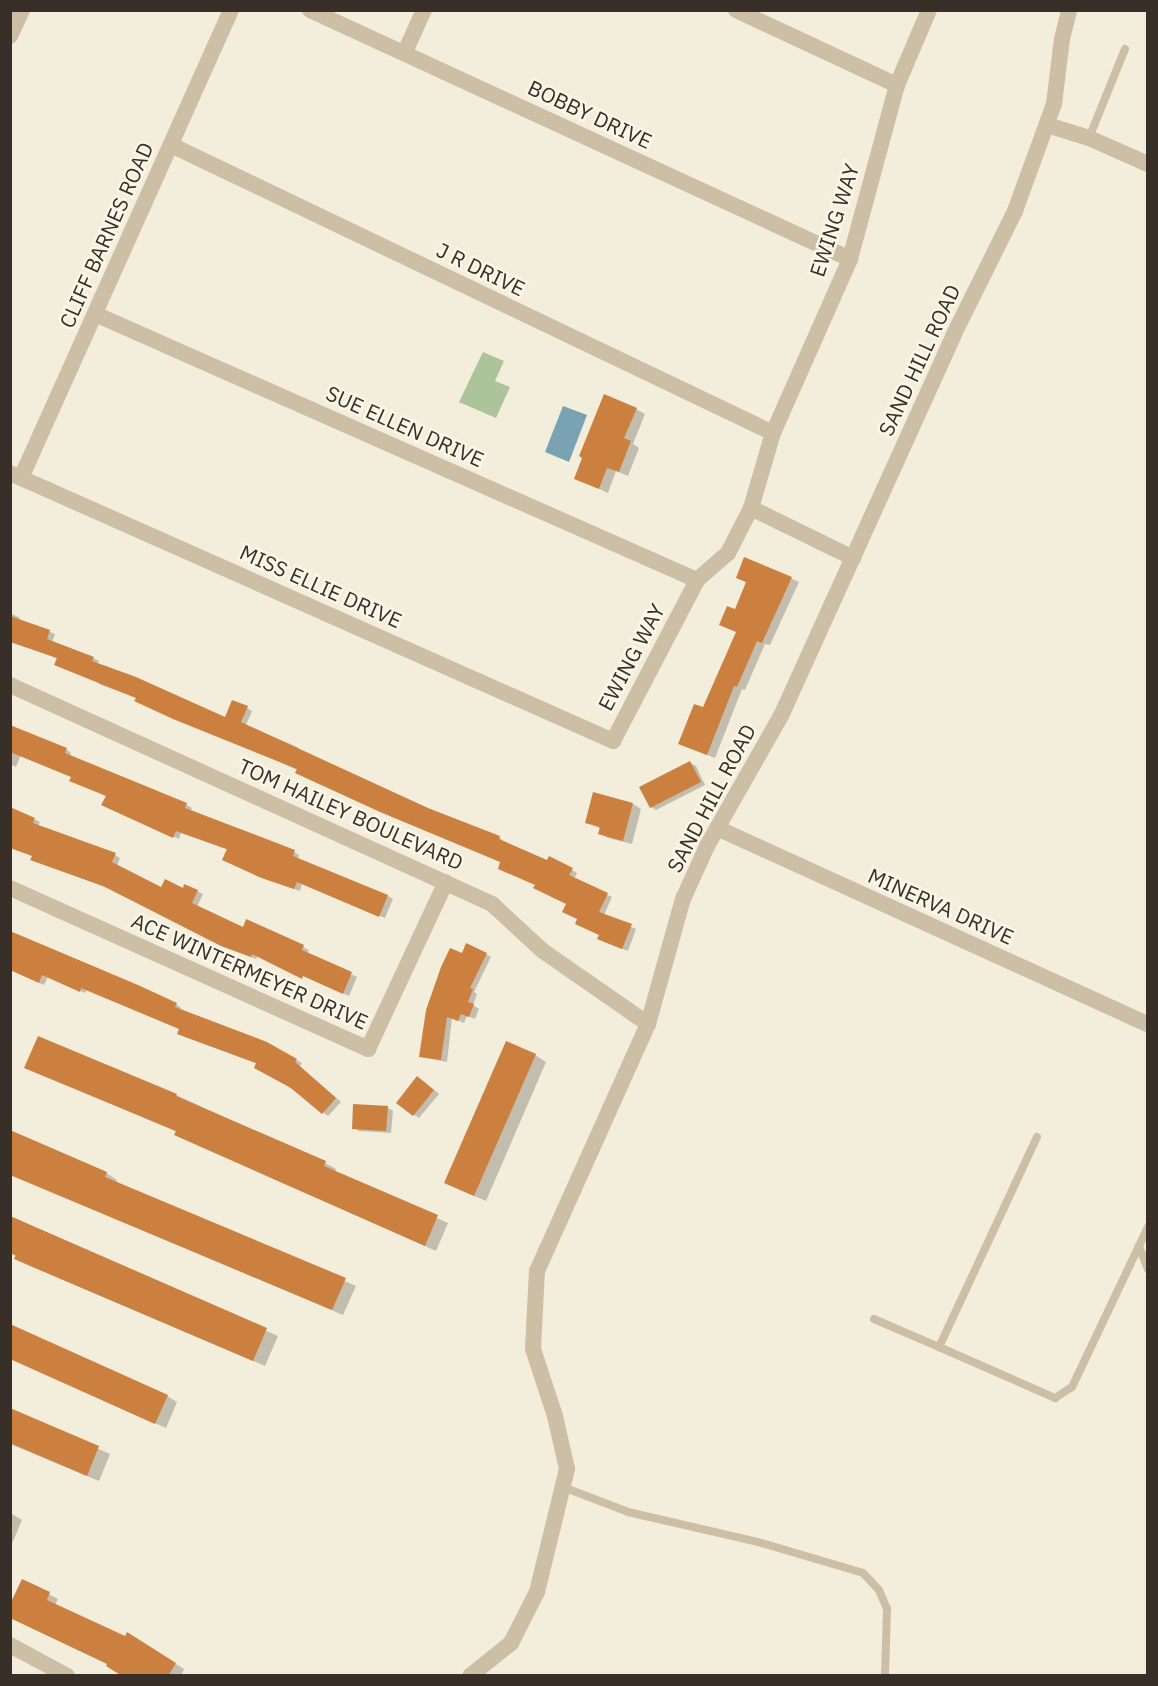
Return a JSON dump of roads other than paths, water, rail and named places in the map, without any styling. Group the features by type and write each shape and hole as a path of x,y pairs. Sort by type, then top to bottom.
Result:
{"street":[{"path":"10,36 22,10"},
{"name":"CLIFF BARNES ROAD","path":"16,475 95,314 231,10"},
{"name":"BOBBY DRIVE","path":"310,10 850,259"},
{"path":"405,52 424,10"},
{"path":"736,10 897,85"},
{"name":"EWING WAY","path":"613,741 697,580 728,553 751,508 773,433 850,259 897,85 928,10"},
{"name":"SAND HILL ROAD","path":"470,1676 511,1643 537,1592 567,1469 555,1416 533,1349 537,1271 648,1024 683,899 717,828 781,716 953,336 1015,211 1054,104 1062,39 1069,10"},
{"path":"1047,125 1089,138 1148,164"},
{"name":"J R DRIVE","path":"171,145 773,433"},
{"name":"SUE ELLEN DRIVE","path":"95,314 697,580"},
{"name":"MISS ELLIE DRIVE","path":"16,475 613,741"},
{"path":"751,508 853,558"},
{"name":"TOM HAILEY BOULEVARD","path":"10,685 492,904 543,951 648,1024"},
{"name":"MINERVA DRIVE","path":"717,828 1148,1024"},
{"name":"ACE WINTERMEYER DRIVE","path":"10,888 368,1049 446,882"},
{"path":"10,1645 67,1676"}],"lane":[{"path":"1089,138 1125,49"},
{"path":"939,1347 1037,1137"},
{"path":"874,1319 1055,1398 1072,1387 1148,1227"},
{"path":"1139,1246 1148,1269"},
{"path":"563,1487 628,1512 758,1542 863,1573 879,1590 887,1609 885,1676"}],"water":[{"path":"563,406 587,415 569,462 545,452"}]}
